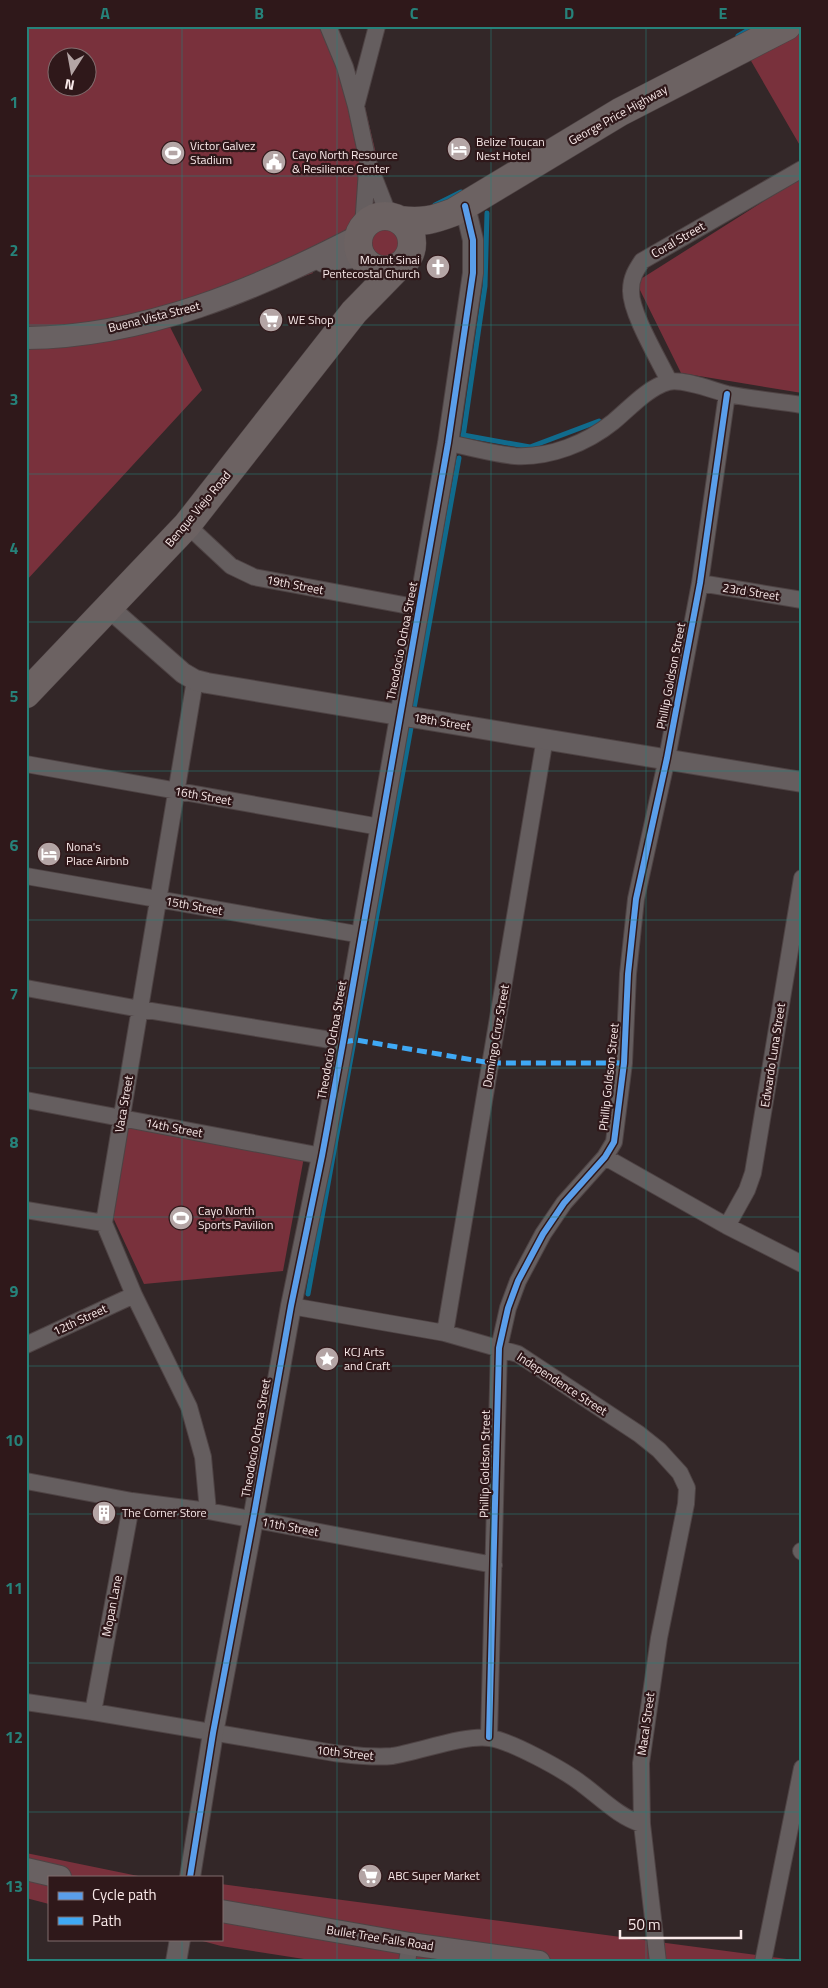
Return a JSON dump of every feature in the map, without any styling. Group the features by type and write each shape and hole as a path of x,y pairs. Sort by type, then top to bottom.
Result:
{"highway":[{"name":"George Price Highway","path":"394,218 417,223 460,209 620,112 787,26"},
{"name":"George Price Highway","path":"402,263 460,209"},
{"path":"379,216 394,218 408,228 412,239 411,251 402,263 382,269 373,267 363,245 370,220 379,216"},
{"name":"Benque Viejo Road","path":"354,312 364,283 363,245"},
{"name":"Benque Viejo Road","path":"26,694 187,525 354,312 402,263"}],"main road":[{"name":"Buena Vista Street","path":"26,338 91,332 173,315 210,303 305,264 363,245"},
{"path":"26,1869 56,1876"},
{"name":"Bullet Tree Falls Road","path":"222,1911 409,1953 539,1962"}],"street":[{"path":"328,26 345,67 356,106 368,162 394,218"},
{"path":"356,106 377,26"},
{"path":"363,245 368,162"},
{"name":"Coral Street","path":"670,381 634,308 630,290 634,274 642,261 802,169"},
{"name":"Theodocio Ochoa Street","path":"190,1876 213,1732 291,1306 344,1042 448,443 473,273 473,240 460,209"},
{"path":"448,443 514,456 552,452 587,440 599,433 655,388 670,381 727,394 802,405"},
{"name":"Phillip Goldson Street","path":"489,1738 499,1348 508,1308 518,1282 543,1234 564,1203 605,1157 614,1142 624,1063 629,964 636,899 667,758 700,584 727,394"},
{"name":"19th Street","path":"187,525 231,566 254,577 420,608"},
{"name":"23rd Street","path":"700,584 802,600"},
{"name":"18th Street","path":"108,607 183,673 207,684 667,758 802,782"},
{"name":"Vaca Street","path":"104,1223 195,680"},
{"name":"Domingo Cruz Street","path":"445,1333 545,738"},
{"name":"16th Street","path":"26,764 380,827"},
{"name":"15th Street","path":"26,876 362,935"},
{"name":"Edwardo Luna Street","path":"727,1226 747,1190 753,1173 802,878"},
{"path":"26,988 140,1009 344,1042"},
{"name":"14th Street","path":"26,1100 322,1156"},
{"path":"605,1157 727,1226 802,1264"},
{"path":"26,1210 104,1223 134,1295 192,1416 203,1457 208,1511"},
{"name":"12th Street","path":"26,1345 134,1295"},
{"name":"Independence Street","path":"291,1306 445,1333 518,1354 639,1434 659,1450 680,1473 687,1488"},
{"name":"11th Street","path":"26,1481 132,1501 208,1511 494,1565"},
{"name":"Macal Street","path":"658,1962 642,1824 641,1764 643,1738 686,1504 687,1488"},
{"name":"Mopan Lane","path":"93,1712 132,1501"},
{"name":"10th Street","path":"26,1702 213,1732 334,1754 392,1756 471,1738 489,1738 505,1742 562,1770 629,1820 642,1824"},
{"path":"764,1962 798,1806 802,1768"},
{"path":"176,1962 180,1940"}],"shaded area":[{"path":"26,26 335,26 364,103 377,158 356,166 361,215 355,225 341,235 301,252 313,273 169,325 202,390 26,581"},
{"path":"802,27 802,149 747,54"},
{"path":"802,177 802,393 681,373 636,282"},
{"path":"387,227 397,232 402,242 397,252 387,257 377,252 372,242 377,232"},
{"path":"126,1124 304,1157 283,1271 144,1284 110,1211"},
{"path":"26,1853 138,1876 48,1876 48,1904 26,1898"},
{"path":"222,1884 802,1962 323,1962 221,1946 199,1940 222,1940"}],"waterway":[{"path":"738,36 755,26"},
{"path":"435,205 461,192"},
{"path":"463,437 485,286 487,213"},
{"path":"463,435 530,447 599,421"},
{"path":"413,714 459,458"},
{"path":"308,1294 412,722"}],"marked path":[{"path":"343,1042 356,1040 491,1063 624,1063"}],"cycle path":[{"path":"190,1876 213,1733 291,1306 343,1042 448,443 473,273 473,240 465,206"},
{"path":"489,1737 499,1348 508,1308 518,1281 543,1234 564,1203 605,1157 614,1142 624,1063 628,974 636,899 667,758 700,583 727,394"}],"place":[{"name":"Belize Toucan Nest Hotel","path":"459,149"},
{"name":"Victor Galvez Stadium","path":"173,153"},
{"name":"Cayo North Resource & Resilience Center","path":"274,162"},
{"name":"Mount Sinai Pentecostal Church","path":"438,267"},
{"name":"WE Shop","path":"271,320"},
{"name":"Nona's Place Airbnb","path":"49,854"},
{"name":"Cayo North Sports Pavilion","path":"181,1218"},
{"name":"KCJ Arts and Craft","path":"327,1359"},
{"name":"The Corner Store","path":"104,1513"},
{"name":"ABC Super Market","path":"370,1876"}]}
